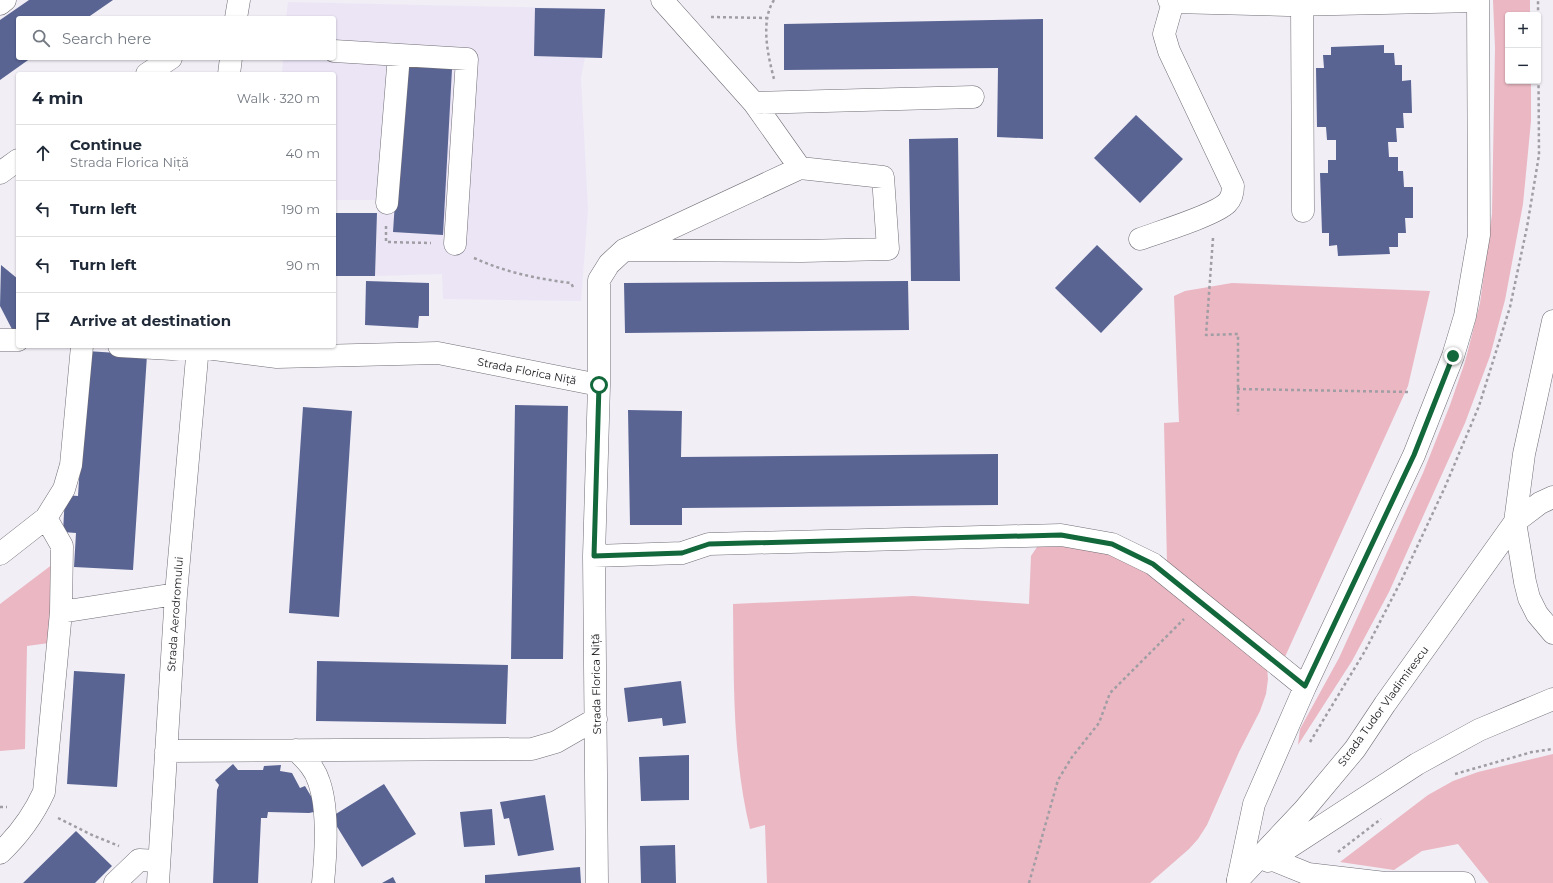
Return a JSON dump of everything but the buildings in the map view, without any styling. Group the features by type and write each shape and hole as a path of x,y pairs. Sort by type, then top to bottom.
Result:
{"street":[{"path":"0,4 5,0"},
{"path":"662,0 754,103 800,168"},
{"path":"1140,239 1215,211 1228,203 1233,194 1233,186 1169,51 1164,34 1171,1 1302,5 1478,1 1479,234 1465,316 1453,356 1414,455 1305,686 1254,804 1237,882"},
{"path":"1302,5 1303,211"},
{"path":"336,51 467,59 455,244"},
{"path":"386,204 399,55"},
{"path":"151,72 168,60"},
{"path":"229,72 231,60"},
{"path":"754,103 973,97"},
{"path":"0,172 16,161"},
{"path":"599,385 599,280 609,264 624,250 800,168 883,177 888,250 624,250"},
{"path":"1553,321 1524,454 1515,522 1529,598 1537,614 1553,633"},
{"path":"0,340 16,340"},
{"path":"0,554 46,518 64,489 71,465 82,348"},
{"name":"Strada Florica Niță","path":"154,348 181,348"},
{"name":"Strada Aerodromului","path":"158,883 176,594 198,348"},
{"name":"Strada Florica Niță","path":"212,348 277,357 438,353 599,385 594,556 597,883"},
{"path":"1515,522 1540,503 1553,497"},
{"path":"0,853 26,826 37,808 44,792 61,612 62,546 46,518"},
{"name":"Strada Tudor Vladimirescu","path":"1237,882 1304,810 1355,749 1385,704 1515,522"},
{"path":"594,556 682,553 709,544 1061,535 1087,539 1112,544 1153,564 1305,686"},
{"path":"61,612 176,594"},
{"path":"1237,882 1417,764 1479,730 1553,699"},
{"path":"166,751 532,748 556,742 596,719"},
{"path":"296,750 312,766 319,782 323,801 325,862 323,883"},
{"path":"1271,859 1308,874 1385,883 1464,883"},
{"path":"115,883 138,860 159,861"}],"path":[{"path":"774,0 770,6 767,18 768,44 780,103"},
{"path":"677,17 767,18"},
{"path":"1215,211 1206,335 1238,334 1238,415"},
{"path":"386,242 412,243"},
{"path":"455,244 460,252 489,265 540,279 571,283 599,314"},
{"path":"1237,389 1410,392"},
{"path":"1029,883 1058,780 1072,757 1099,723 1110,693 1186,617"},
{"path":"1453,774 1532,752 1553,749"},
{"path":"0,807 37,808 92,835 125,847"},
{"path":"1308,874 1387,815"}],"shaded area":[{"path":"1493,0 1530,0 1530,12 1505,12 1505,84 1531,84 1531,121 1523,204 1505,300 1490,356 1465,423 1389,592 1352,661 1298,745 1300,729 1339,658 1423,473 1465,362 1480,303 1492,214 1495,48"},
{"path":"288,2 605,9 602,58 585,57 581,78 588,210 581,301 443,299 442,274 375,276 378,200 336,200 336,72 282,72 283,60 336,60 336,16 286,16"},
{"path":"1232,283 1430,291 1408,386 1284,659 1167,564 1164,423 1179,422 1174,296 1185,291"},
{"path":"1074,546 1106,552 1137,565 1267,667 1268,679 1266,694 1260,711 1239,752 1207,825 1189,849 1150,883 767,883 765,825 750,829 740,773 735,717 733,604 913,596 1029,604 1031,556 1037,547"},
{"path":"53,564 49,643 27,646 25,749 0,751 0,604"},
{"path":"1553,754 1553,883 1489,883 1458,844 1422,851 1394,870 1340,862 1428,795 1453,781 1478,772"}],"route":[{"path":"599,385 594,556 682,553 709,544 1061,535 1087,539 1112,544 1153,564 1305,686 1414,455 1453,356"}]}
